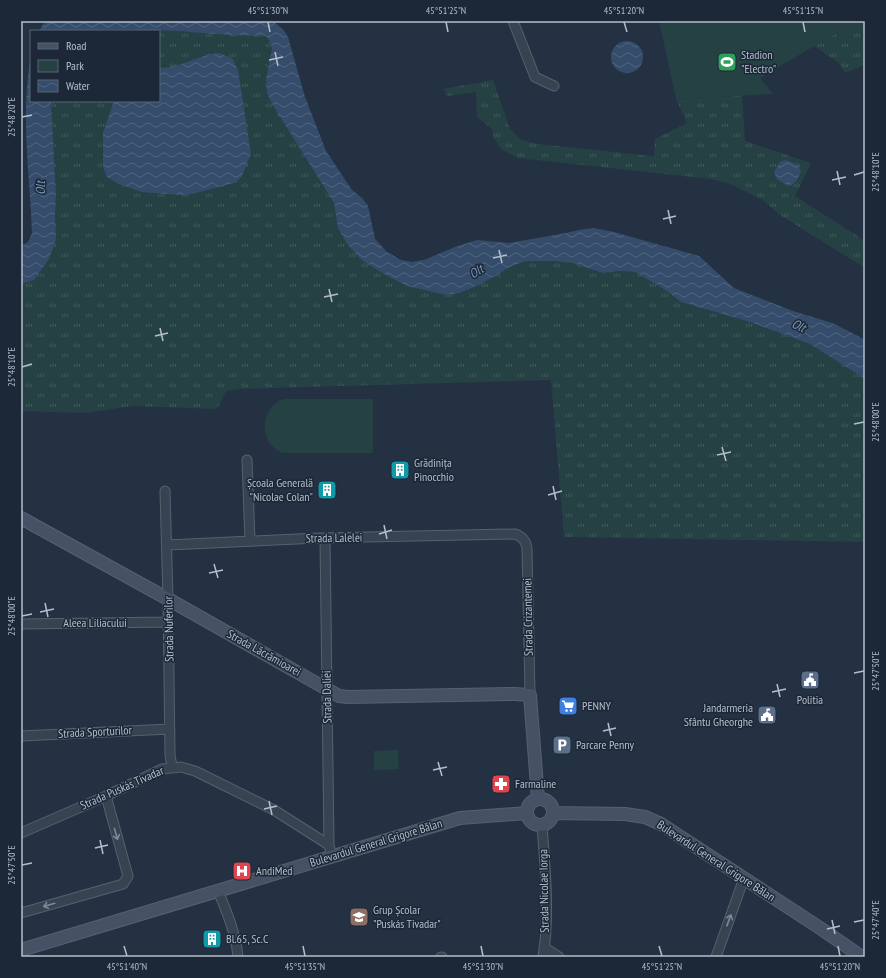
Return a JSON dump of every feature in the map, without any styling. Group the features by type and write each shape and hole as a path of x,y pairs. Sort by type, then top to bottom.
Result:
{"main road":[{"name":"Strada Lăcrămioarei","path":"21,518 339,696 530,695"},
{"path":"530,695 538,799"},
{"path":"538,799 549,802 553,809 550,821 542,825 538,825 530,821 527,813 529,805 538,799"},
{"name":"Bulevardul General Grigore Bălan","path":"21,950 218,891 330,850 460,818 527,813"},
{"name":"Bulevardul General Grigore Bălan","path":"553,813 625,814 653,820 680,836 862,957"}],"street":[{"path":"513,21 535,77 554,86"},
{"path":"247,460 250,541"},
{"name":"Strada Nuferilor","path":"165,492 169,622 170,755 172,767"},
{"name":"Strada Lalelei","path":"167,545 325,538 516,534 524,539"},
{"name":"Strada Daliei","path":"325,538 330,850"},
{"name":"Strada Crizantemei","path":"524,539 527,543 530,695"},
{"name":"Aleea Liliacului","path":"21,624 169,622"},
{"name":"Strada Sporturilor","path":"21,736 170,729"},
{"name":"Strada Puskás Tivadar","path":"21,833 106,796 151,774 172,767 189,768 274,810 330,850"},
{"path":"21,913 123,884 128,876 106,796"},
{"name":"Strada Nicolae Iorga","path":"542,825 546,895 543,957"},
{"path":"716,957 744,878"},
{"path":"218,891 229,918 238,957"},
{"path":"544,947 559,957"}],"green space":[{"name":"Stadion \"Electro\"","path":"659,21 857,21 760,78 773,94 676,99"},
{"path":"857,21 865,21 865,65 845,73 839,63 814,46"},
{"path":"104,29 141,30 99,30"},
{"path":"160,31 266,36 272,48 268,66 272,104 334,203 336,214 363,261 407,286 446,295 460,293 481,284 512,266 526,261 554,261 572,263 603,273 621,271 635,272 664,289 681,302 750,322 810,344 865,379 865,542 564,537 551,380 240,389 226,391 217,409 132,406 86,413 21,411 21,284 26,283 55,217 56,195 51,102 160,102"},
{"path":"493,80 510,129 521,140 537,144 654,156 655,139 687,123 676,99 742,95 745,141 811,163 795,196 865,241 865,268 780,215 764,201 733,185 711,179 518,158 502,150 493,137 492,129 477,117 476,92 447,96 443,89"},
{"path":"283,399 373,399 373,453 282,453 271,445 268,440 265,421 270,409"},
{"path":"398,750 399,769 374,770 374,751"}],"water":[{"name":"Olt","path":"45,21 272,21 283,29 288,37 305,97 326,151 352,190 362,198 368,206 375,239 387,252 401,260 412,262 424,260 455,247 477,240 509,243 593,228 614,232 699,256 734,288 793,311 835,324 865,340 865,379 810,344 750,322 681,302 664,289 635,272 621,271 603,273 572,263 554,261 526,261 512,266 481,284 460,293 446,295 407,286 363,261 348,245 338,228 334,203 272,104 267,93 266,79 272,48 266,36 160,30 40,30"},
{"path":"624,41 630,41 640,48 643,57 642,63 636,70 630,73 624,73 614,66 611,60 611,54 618,44"},
{"path":"219,53 232,58 238,70 251,154 242,176 237,182 191,194 181,195 142,192 119,184 107,177 103,167 103,133 114,102 160,102 160,68 175,66 211,54"},
{"name":"Olt","path":"30,63 30,102 51,102 56,195 56,240 49,259 34,280 21,284 21,246 28,242 32,233 26,122"},
{"path":"786,160 798,165 801,171 796,181 788,186 777,179 774,172 780,162"}],"place":[{"name":"Stadion \"Electro\"","path":"727,62"},
{"name":"Grădinița Pinocchio","path":"400,470"},
{"name":"Școala Generală \"Nicolae Colan\"","path":"327,490"},
{"name":"Politia","path":"810,680"},
{"name":"PENNY","path":"568,706"},
{"name":"Jandarmeria Sfântu Gheorghe","path":"767,715"},
{"name":"Parcare Penny","path":"562,745"},
{"name":"Farmaline","path":"501,784"},
{"name":"AndiMed","path":"242,871"},
{"name":"Grup Școlar \"Puskás Tivadar\"","path":"359,917"},
{"name":"Bl.65, Sc.C","path":"212,939"}]}
